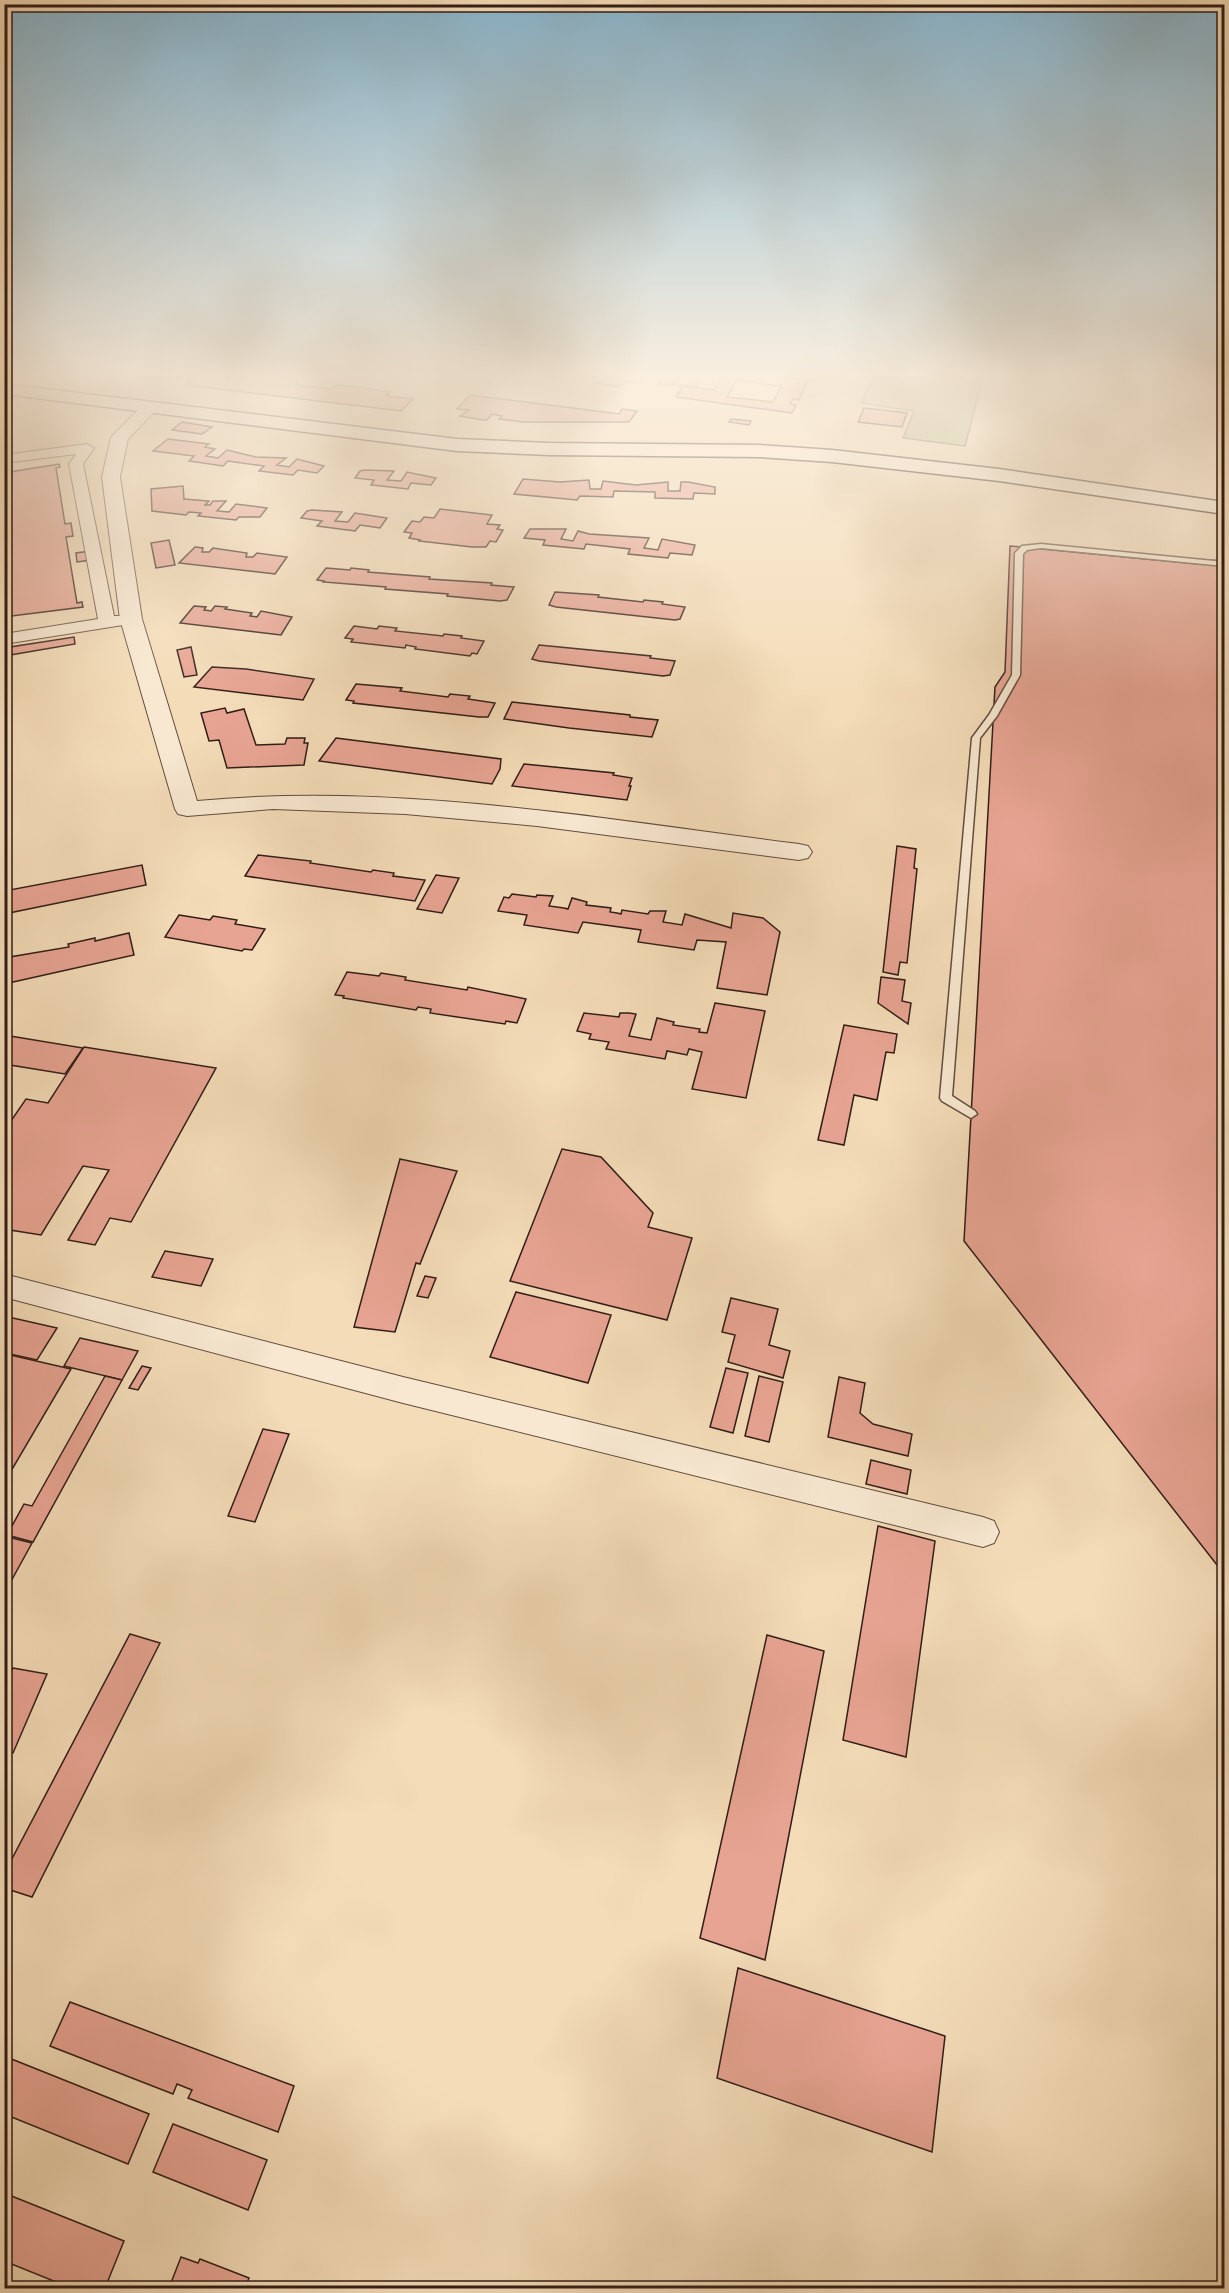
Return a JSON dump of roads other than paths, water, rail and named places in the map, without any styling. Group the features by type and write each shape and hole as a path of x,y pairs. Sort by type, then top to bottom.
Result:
{"main road":[{"path":"1040,481 1224,508"},
{"path":"1124,481 1224,495"}],"street":[{"path":"79,481 106,623"},
{"path":"111,481 117,535 131,619 187,809 271,802 381,805 531,819 799,852"},
{"path":"4,639 131,619"},
{"path":"4,1285 403,1390 983,1532"}],"lane":[{"path":"971,1114 946,1098 975,749 976,738 993,716 1016,675 1019,552 1025,548 1041,546 1224,564"}]}
